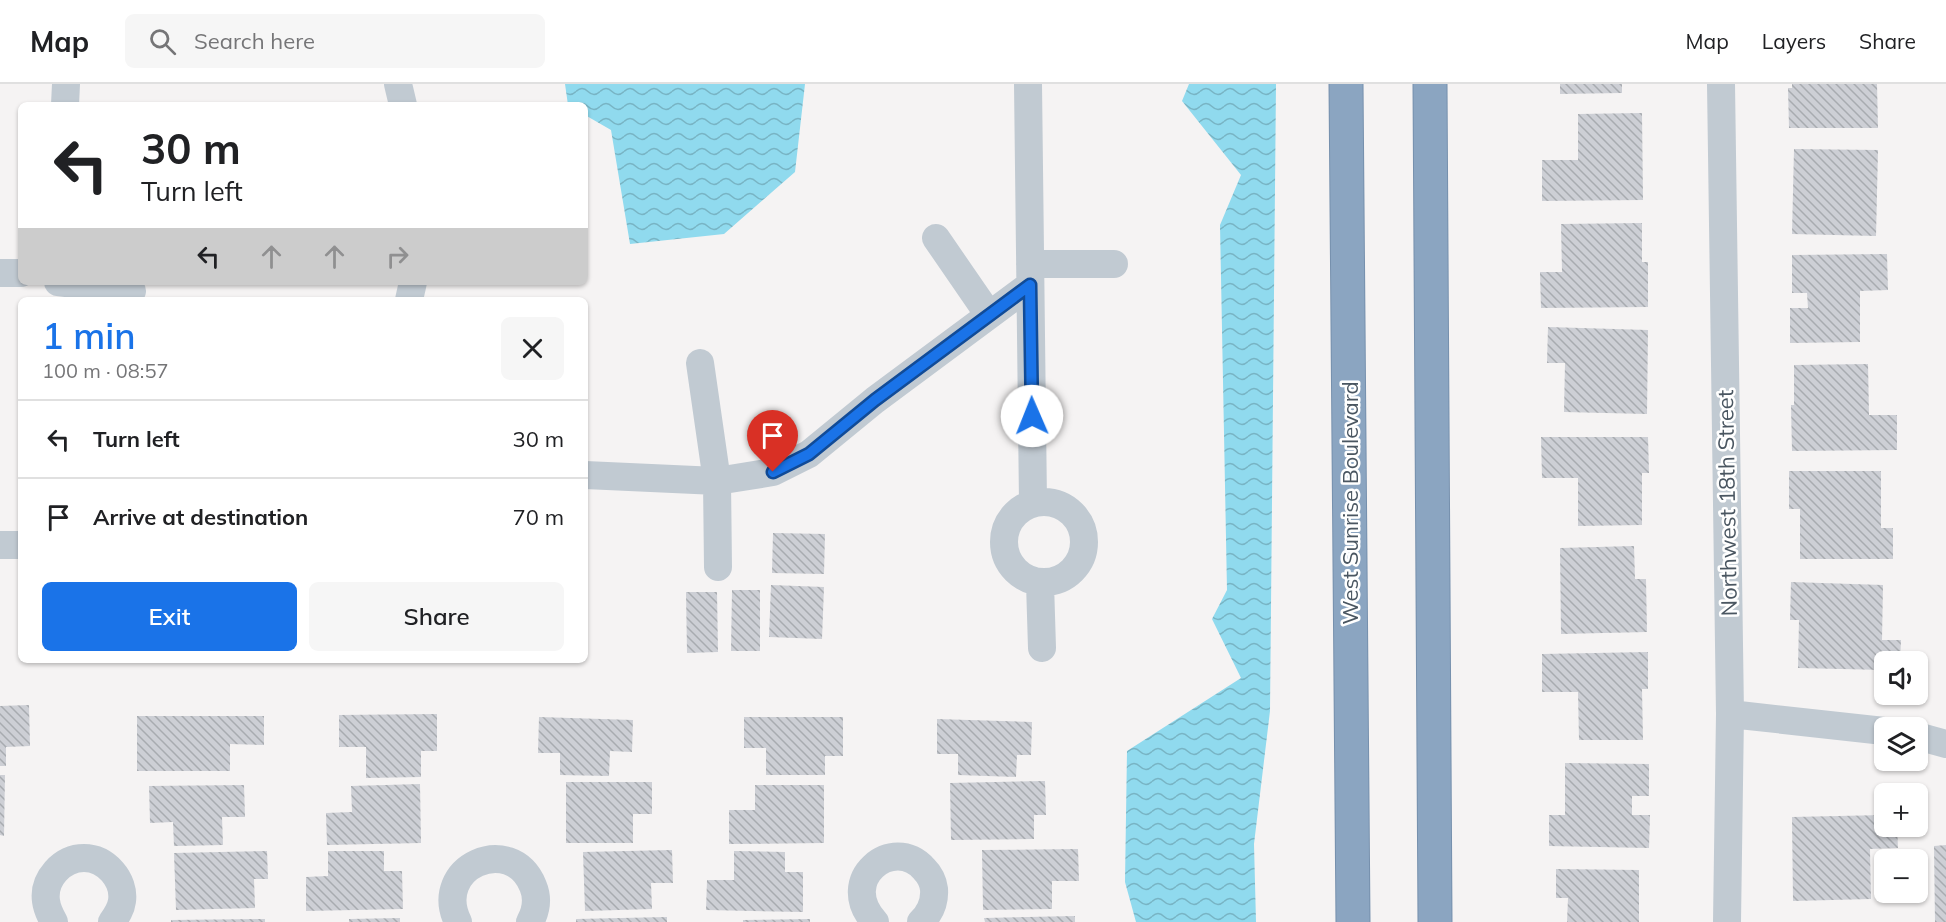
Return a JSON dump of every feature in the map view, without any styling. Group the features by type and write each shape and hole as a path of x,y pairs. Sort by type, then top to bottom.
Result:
{"highway":[{"name":"West Sunrise Boulevard","path":"1346,84 1353,922"},
{"path":"1430,84 1435,922"}],"street":[{"path":"65,102 66,84"},
{"path":"398,84 402,102"},
{"path":"1028,84 1034,503"},
{"name":"Northwest 18th Street","path":"1720,84 1730,714 1727,922"},
{"path":"936,238 989,315"},
{"path":"588,475 717,481 773,472 809,454 875,400 989,315 1030,274 1114,264"},
{"path":"0,273 18,273"},
{"path":"83,285 132,291"},
{"path":"700,363 717,481 718,567"},
{"path":"1042,501 1056,503 1068,509 1077,519 1083,531 1084,544 1082,556 1075,568 1065,577 1053,582 1040,583 1017,573 1008,562 1004,549 1004,535 1008,522 1017,511 1042,501"},
{"path":"0,545 18,545"},
{"path":"1040,583 1042,648"},
{"path":"1730,714 1874,730"},
{"path":"1928,739 1946,744"},
{"path":"874,922 862,905 863,881 868,871 877,863 899,856 921,865 929,874 933,886 934,899 930,911 921,922"},
{"path":"54,922 45,899 51,875 60,866 72,860 84,858 96,860 116,875 121,887 122,900 119,912 112,922"},
{"path":"458,922 453,914 452,900 454,886 461,874 483,860 497,859 520,868 529,878 536,902 530,922"}],"water":[{"path":"565,84 805,84 795,172 724,234 630,244 611,130 588,117 588,102 568,102"},
{"path":"1189,84 1276,84 1270,711 1254,844 1256,922 1136,922 1125,882 1127,751 1241,678 1212,619 1227,590 1220,225 1241,175 1182,101"}],"building":[{"path":"1560,84 1622,84 1622,93 1560,94"},
{"path":"1792,84 1877,84 1878,128 1789,128 1788,88 1792,88"},
{"path":"1642,113 1643,200 1542,201 1542,160 1578,160 1578,114"},
{"path":"1794,149 1878,150 1876,236 1792,234"},
{"path":"1642,223 1642,262 1648,262 1648,307 1541,308 1540,272 1562,272 1561,224"},
{"path":"1887,254 1888,290 1860,291 1860,342 1790,343 1790,308 1808,308 1807,293 1792,293 1792,255"},
{"path":"1548,327 1648,330 1647,414 1564,412 1565,363 1547,363"},
{"path":"1868,364 1869,415 1897,415 1897,450 1792,451 1791,405 1794,405 1794,365"},
{"path":"1541,437 1648,437 1649,473 1642,473 1642,525 1578,526 1578,478 1542,478"},
{"path":"1789,471 1881,471 1881,528 1893,528 1893,559 1800,559 1800,509 1789,509"},
{"path":"773,533 825,534 824,574 772,573"},
{"path":"1634,546 1635,579 1646,579 1647,632 1561,634 1560,548"},
{"path":"1791,582 1883,585 1882,640 1901,640 1900,651 1874,651 1874,670 1798,668 1799,620 1790,620"},
{"path":"771,585 824,587 822,639 769,637"},
{"path":"732,590 760,590 760,651 731,651"},
{"path":"686,592 717,592 718,652 687,653"},
{"path":"1648,652 1648,689 1642,689 1643,740 1579,740 1578,692 1542,692 1542,654"},
{"path":"29,705 30,746 6,747 6,766 0,766 0,706"},
{"path":"437,714 437,751 421,751 421,777 366,778 366,747 339,747 339,715"},
{"path":"137,716 264,716 264,745 230,744 230,771 137,771"},
{"path":"539,717 633,720 632,752 610,751 609,776 560,775 560,753 538,753"},
{"path":"744,717 843,717 843,756 825,756 825,775 766,775 766,748 744,748"},
{"path":"937,719 1032,722 1031,755 1017,755 1016,777 958,775 958,754 937,754"},
{"path":"1565,763 1649,764 1649,796 1632,796 1632,815 1650,815 1649,848 1549,846 1549,815 1565,815"},
{"path":"0,775 5,775 4,836 0,835"},
{"path":"1045,781 1046,815 1034,815 1034,839 951,840 950,783"},
{"path":"566,782 652,782 652,814 633,814 633,843 566,843"},
{"path":"420,784 421,843 327,845 326,813 352,812 351,786"},
{"path":"244,785 245,817 222,817 223,845 174,846 173,822 150,823 149,786"},
{"path":"755,785 824,785 824,843 729,844 729,810 755,810"},
{"path":"1874,815 1874,837 1898,837 1898,848 1870,849 1871,899 1793,901 1792,817"},
{"path":"1946,845 1946,922 1935,922 1934,846"},
{"path":"1078,849 1079,881 1052,881 1052,909 983,910 982,850"},
{"path":"672,850 673,883 651,883 652,909 585,911 583,852"},
{"path":"267,851 268,879 254,879 255,908 176,910 174,853"},
{"path":"328,851 384,851 384,871 402,871 403,909 306,911 306,877 328,876"},
{"path":"734,851 785,852 785,872 803,872 803,912 706,910 707,880 734,880"},
{"path":"1556,869 1639,870 1639,922 1567,922 1568,898 1556,898"},
{"path":"1075,916 1075,922 985,922 984,918"},
{"path":"667,917 667,922 576,922 576,919"},
{"path":"400,918 400,922 349,922 349,919"},
{"path":"265,919 265,922 171,922 171,920"},
{"path":"810,919 810,922 743,922 743,920"}],"route":[{"path":"773,472 809,454 875,400 1030,285 1032,416"}]}
